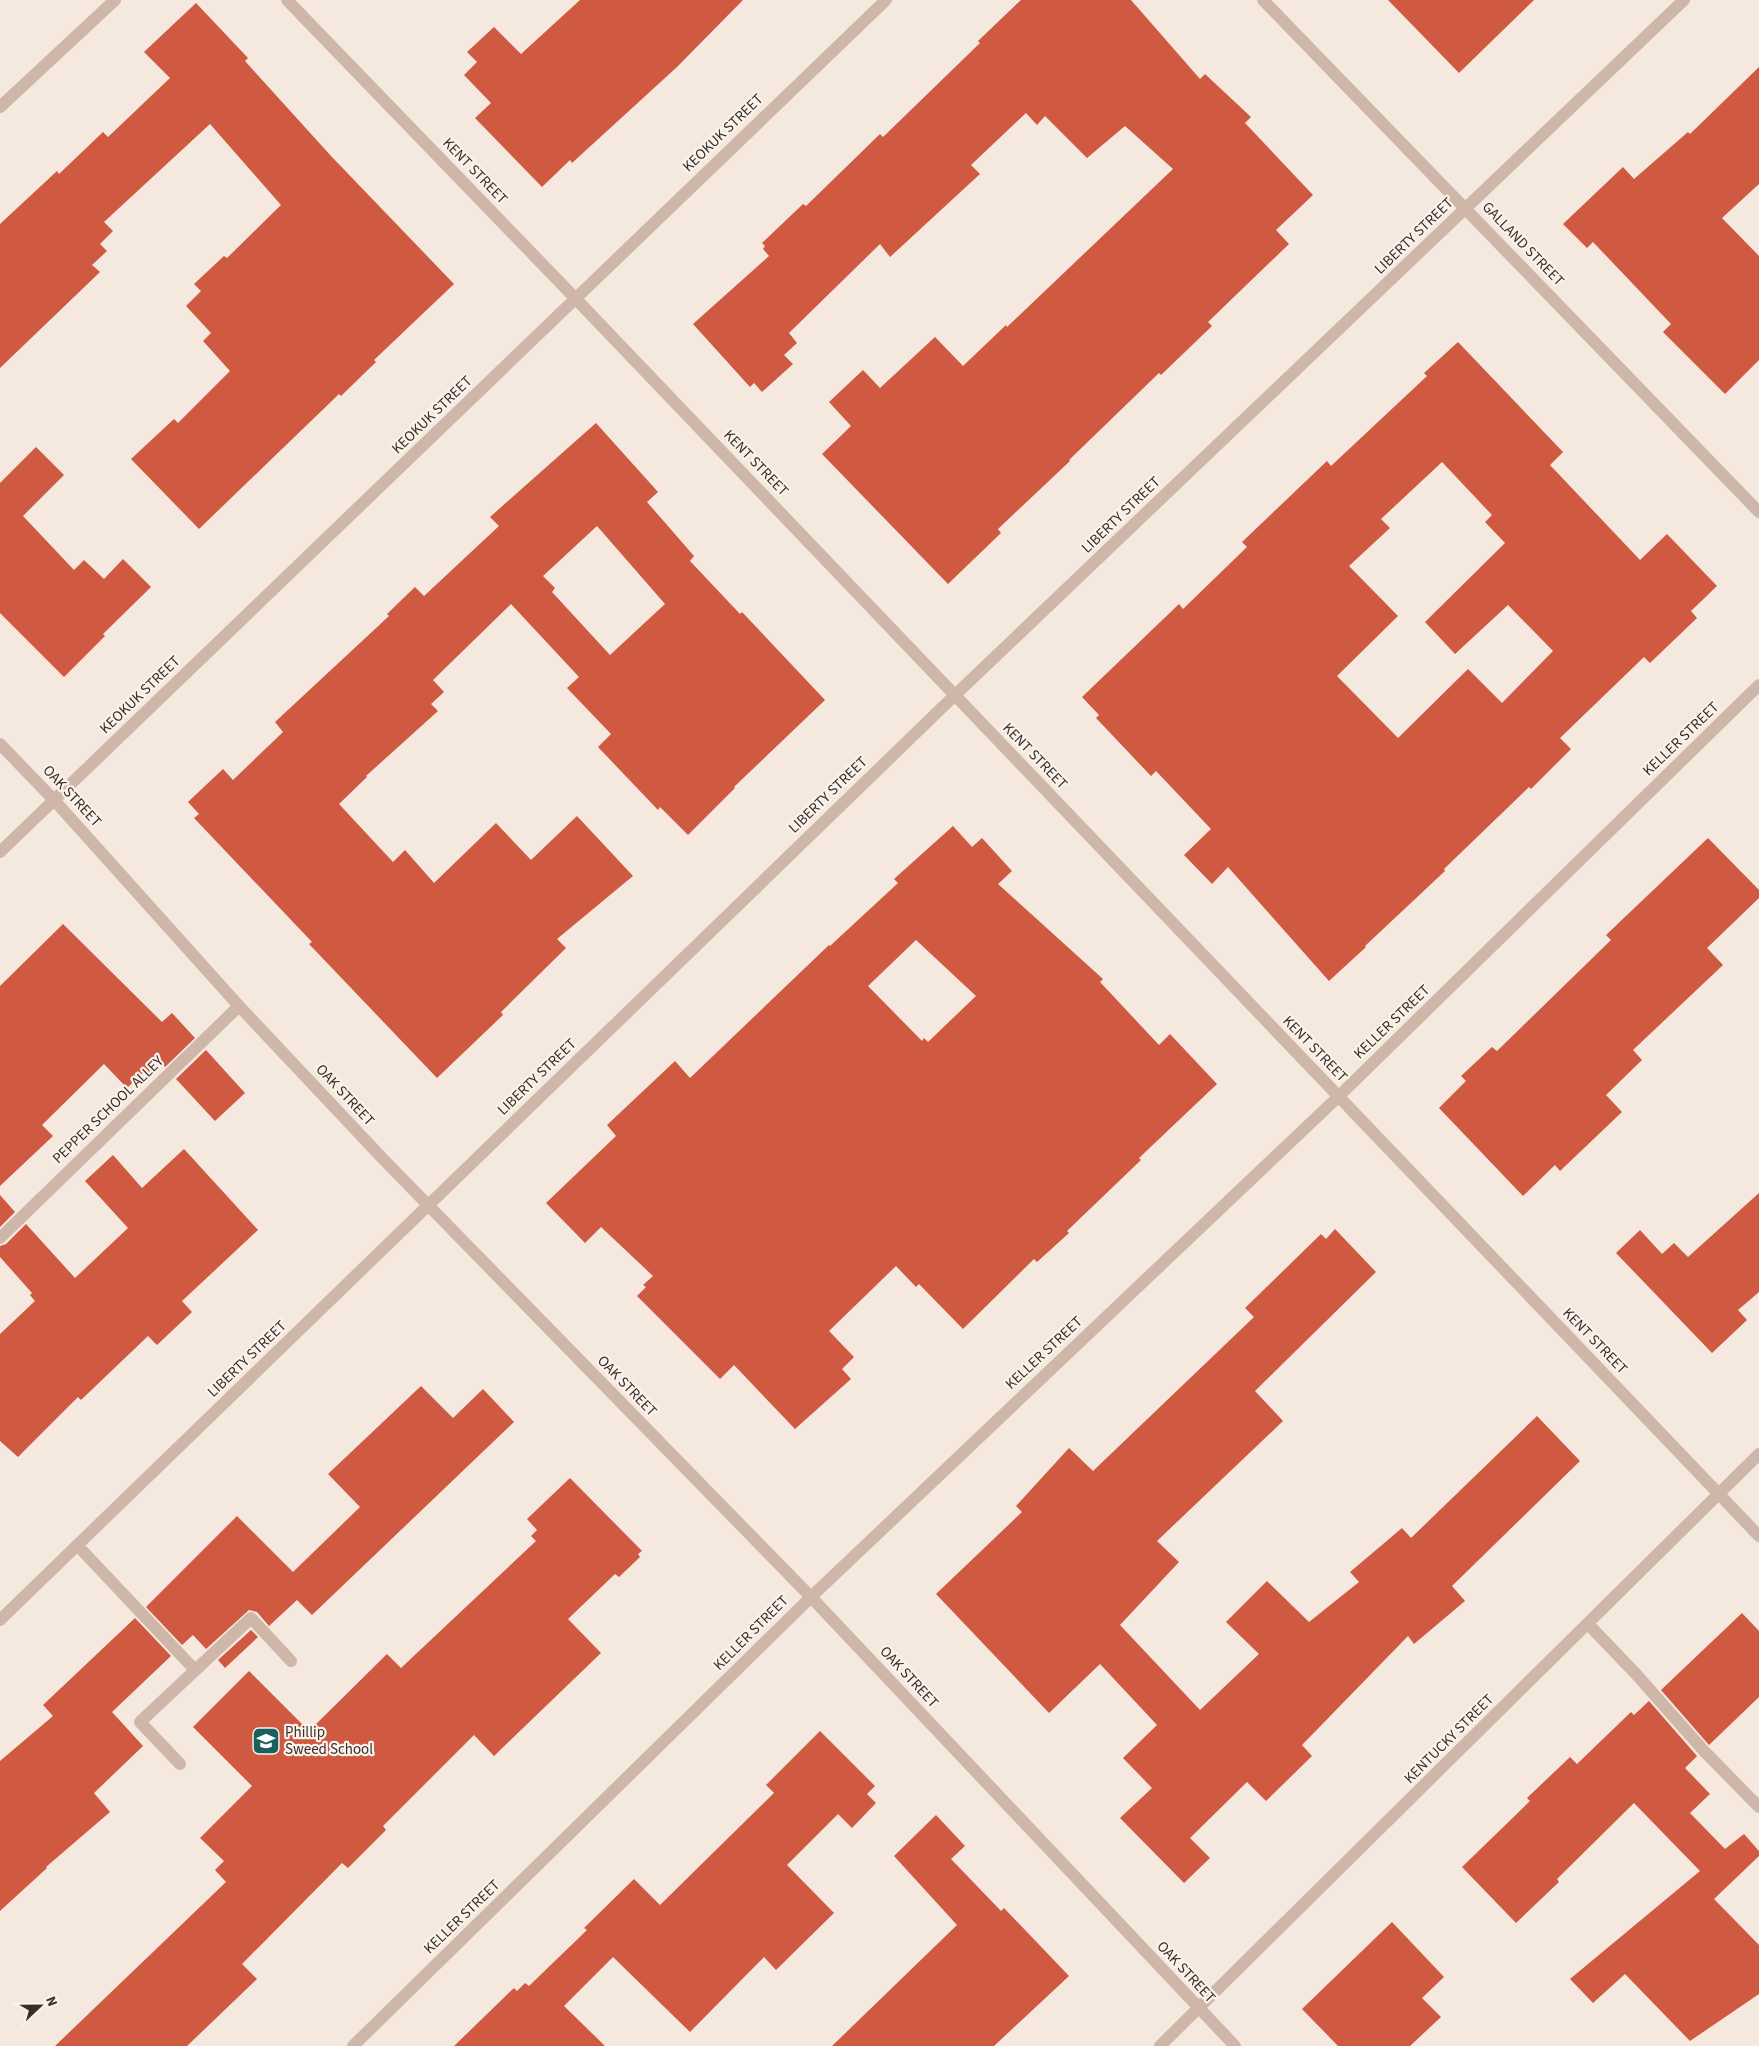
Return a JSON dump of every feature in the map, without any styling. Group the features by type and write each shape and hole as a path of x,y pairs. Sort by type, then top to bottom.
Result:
{"street":[{"path":"0,107 115,0"},
{"name":"KENT STREET","path":"287,0 575,298 1338,1098 1759,1536"},
{"name":"KEOKUK STREET","path":"0,852 886,0"},
{"name":"GALLAND STREET","path":"1263,0 1759,512"},
{"name":"LIBERTY STREET","path":"0,1620 954,696 1684,0"},
{"name":"KELLER STREET","path":"353,2046 811,1597 1338,1098 1759,685"},
{"name":"OAK STREET","path":"0,744 54,800 239,1006 428,1206 811,1597 1235,2046"},
{"name":"PEPPER SCHOOL ALLEY","path":"0,1238 239,1006"},
{"name":"KENTUCKY STREET","path":"1160,2046 1759,1454"},
{"path":"77,1545 195,1670"},
{"path":"180,1764 140,1722 251,1618 291,1661"},
{"path":"1588,1624 1636,1674 1704,1752 1759,1807"}],"building":[{"path":"580,0 743,0 677,67 572,163 570,160 542,187 475,118 491,103 464,75 477,62 467,52 494,27 521,54"},
{"path":"1021,0 1131,0 1200,79 1205,74 1251,117 1245,123 1313,195 1276,230 1289,244 1208,322 1212,326 1161,375 1159,373 998,529 1001,533 948,584 822,454 851,426 829,402 863,370 880,388 935,337 963,366 1006,325 1007,327 1173,169 1125,126 1087,158 1045,116 1037,125 1026,113 971,165 980,174 890,257 880,244 789,333 797,343 784,355 793,364 762,392 754,383 750,387 693,324 769,256 763,249 765,246 762,243 803,204 806,206 880,134 883,137 980,43 978,41"},
{"path":"1388,0 1534,0 1459,73"},
{"path":"196,3 248,58 245,61 331,156 454,284 374,360 376,362 341,396 339,394 199,529 131,459 174,419 178,423 230,371 203,341 211,333 186,306 201,291 194,284 224,256 227,258 281,205 210,124 104,222 113,231 100,244 107,251 92,265 100,272 0,368 0,224 57,171 59,174 103,132 108,137 170,78 144,52"},
{"path":"1759,67 1759,184 1722,218 1759,256 1759,360 1725,394 1663,332 1671,324 1593,242 1587,248 1563,224 1623,167 1634,179 1688,132 1690,134"},
{"path":"1458,342 1563,452 1550,465 1640,560 1667,534 1717,586 1691,611 1697,618 1650,663 1644,657 1560,738 1571,749 1531,789 1529,787 1444,869 1445,871 1329,981 1228,867 1212,884 1184,855 1211,829 1156,771 1151,776 1096,718 1099,715 1082,697 1179,604 1183,609 1247,547 1242,542 1327,461 1331,466 1427,376 1424,373","holes":["1442,462 1492,515 1485,522 1505,543 1425,622 1455,654 1508,605 1553,651 1502,703 1468,669 1398,738 1337,676 1398,616 1349,566 1390,528 1381,519"]},
{"path":"596,423 658,492 647,502 694,556 690,561 740,614 742,612 825,700 734,787 688,835 660,807 658,810 598,747 611,734 567,688 579,677 511,604 433,680 444,692 431,704 438,711 366,776 339,804 393,862 405,850 434,883 496,823 531,860 577,816 633,876 557,939 566,948 501,1012 503,1015 437,1078 309,944 312,942 194,818 199,814 188,802 223,769 233,780 283,732 275,722 389,616 387,614 415,587 424,596 499,526 490,517","holes":["597,526 665,604 610,655 552,592 555,588 543,576"]},
{"path":"36,447 64,475 23,516 74,570 84,560 104,579 123,559 151,587 103,634 105,636 64,677 0,613 0,483"},
{"path":"953,826 972,847 982,838 1012,871 998,884 1103,979 1100,982 1159,1045 1170,1034 1217,1084 1139,1158 1141,1160 1067,1231 1069,1233 1037,1262 1034,1259 963,1329 919,1284 916,1287 896,1266 829,1331 854,1357 842,1369 851,1379 795,1429 734,1365 720,1379 637,1296 646,1287 643,1285 653,1276 601,1227 585,1243 546,1203 616,1136 607,1125 675,1061 690,1078 829,945 898,883 894,879","holes":["916,940 976,996 928,1042 924,1038 922,1041 868,986"]},
{"path":"1708,838 1759,890 1759,898 1707,948 1723,965 1633,1050 1642,1060 1606,1095 1622,1112 1560,1171 1555,1165 1523,1196 1439,1108 1466,1081 1461,1076 1492,1047 1497,1051 1611,940 1606,935"},
{"path":"63,924 162,1022 172,1013 195,1038 165,1067 162,1063 150,1074 146,1070 127,1088 104,1064 42,1125 53,1136 0,1186 0,986"},
{"path":"206,1050 245,1093 215,1121 176,1079"},
{"path":"184,1149 258,1230 182,1301 192,1312 157,1345 148,1336 81,1400 78,1397 18,1457 0,1441 0,1334 35,1301 30,1295 32,1293 0,1257 0,1246 6,1244 26,1224 75,1278 128,1228 85,1181 113,1155 142,1188"},
{"path":"1759,1193 1759,1292 1738,1310 1747,1320 1712,1353 1616,1253 1640,1230 1662,1254 1674,1243 1688,1257"},
{"path":"0,1195 15,1212 0,1227"},
{"path":"1335,1229 1376,1272 1255,1391 1283,1421 1157,1541 1179,1562 1120,1625 1200,1710 1259,1654 1226,1622 1267,1581 1309,1622 1359,1582 1350,1572 1402,1528 1411,1538 1537,1416 1580,1461 1452,1586 1465,1601 1414,1644 1408,1636 1302,1745 1312,1756 1266,1801 1247,1782 1190,1838 1210,1858 1184,1883 1120,1818 1152,1788 1123,1758 1157,1725 1100,1664 1049,1713 936,1594 1022,1512 1016,1506 1069,1448 1093,1471 1254,1317 1245,1308 1321,1234 1326,1239"},
{"path":"421,1386 453,1418 483,1389 514,1422 312,1615 297,1600 269,1626 257,1612 249,1610 206,1649 193,1635 182,1645 146,1607 237,1516 293,1572 360,1507 328,1474"},
{"path":"570,1478 642,1551 638,1554 640,1557 619,1577 615,1574 568,1619 601,1653 494,1756 474,1735 383,1826 386,1830 348,1868 342,1863 242,1964 257,1979 187,2046 55,2046 226,1882 215,1870 224,1861 200,1838 252,1786 193,1727 249,1671 309,1731 387,1654 401,1668 536,1541 531,1536 537,1530 527,1519"},
{"path":"1742,1613 1759,1631 1759,1697 1709,1745 1661,1690"},
{"path":"135,1618 171,1656 112,1712 143,1746 94,1793 110,1812 46,1867 0,1911 0,1761 53,1716 43,1705"},
{"path":"251,1630 258,1637 225,1668 218,1660"},
{"path":"1649,1701 1697,1756 1685,1768 1710,1794 1690,1813 1725,1849 1744,1834 1759,1851 1759,1856 1714,1899 1759,1945 1759,1994 1690,2041 1625,1974 1593,2003 1570,1979 1700,1871 1634,1803 1557,1879 1559,1882 1516,1923 1462,1867 1530,1801 1527,1798 1570,1757 1577,1764 1631,1712 1634,1715"},
{"path":"820,1731 875,1786 867,1794 876,1803 852,1828 838,1814 787,1865 834,1913 776,1970 764,1957 690,2032 613,1957 564,2006 605,2046 454,2046 514,1988 517,1991 525,1983 529,1986 587,1930 584,1928 634,1879 660,1905 774,1793 766,1785"},
{"path":"936,1815 965,1846 951,1859 1001,1911 1004,1908 1069,1976 994,2046 832,2046 957,1925 894,1856"},
{"path":"1392,1922 1444,1977 1422,1998 1441,2017 1410,2046 1338,2046 1302,2009"}],"place":[{"name":"Phillip Sweed School","path":"266,1741"}]}
